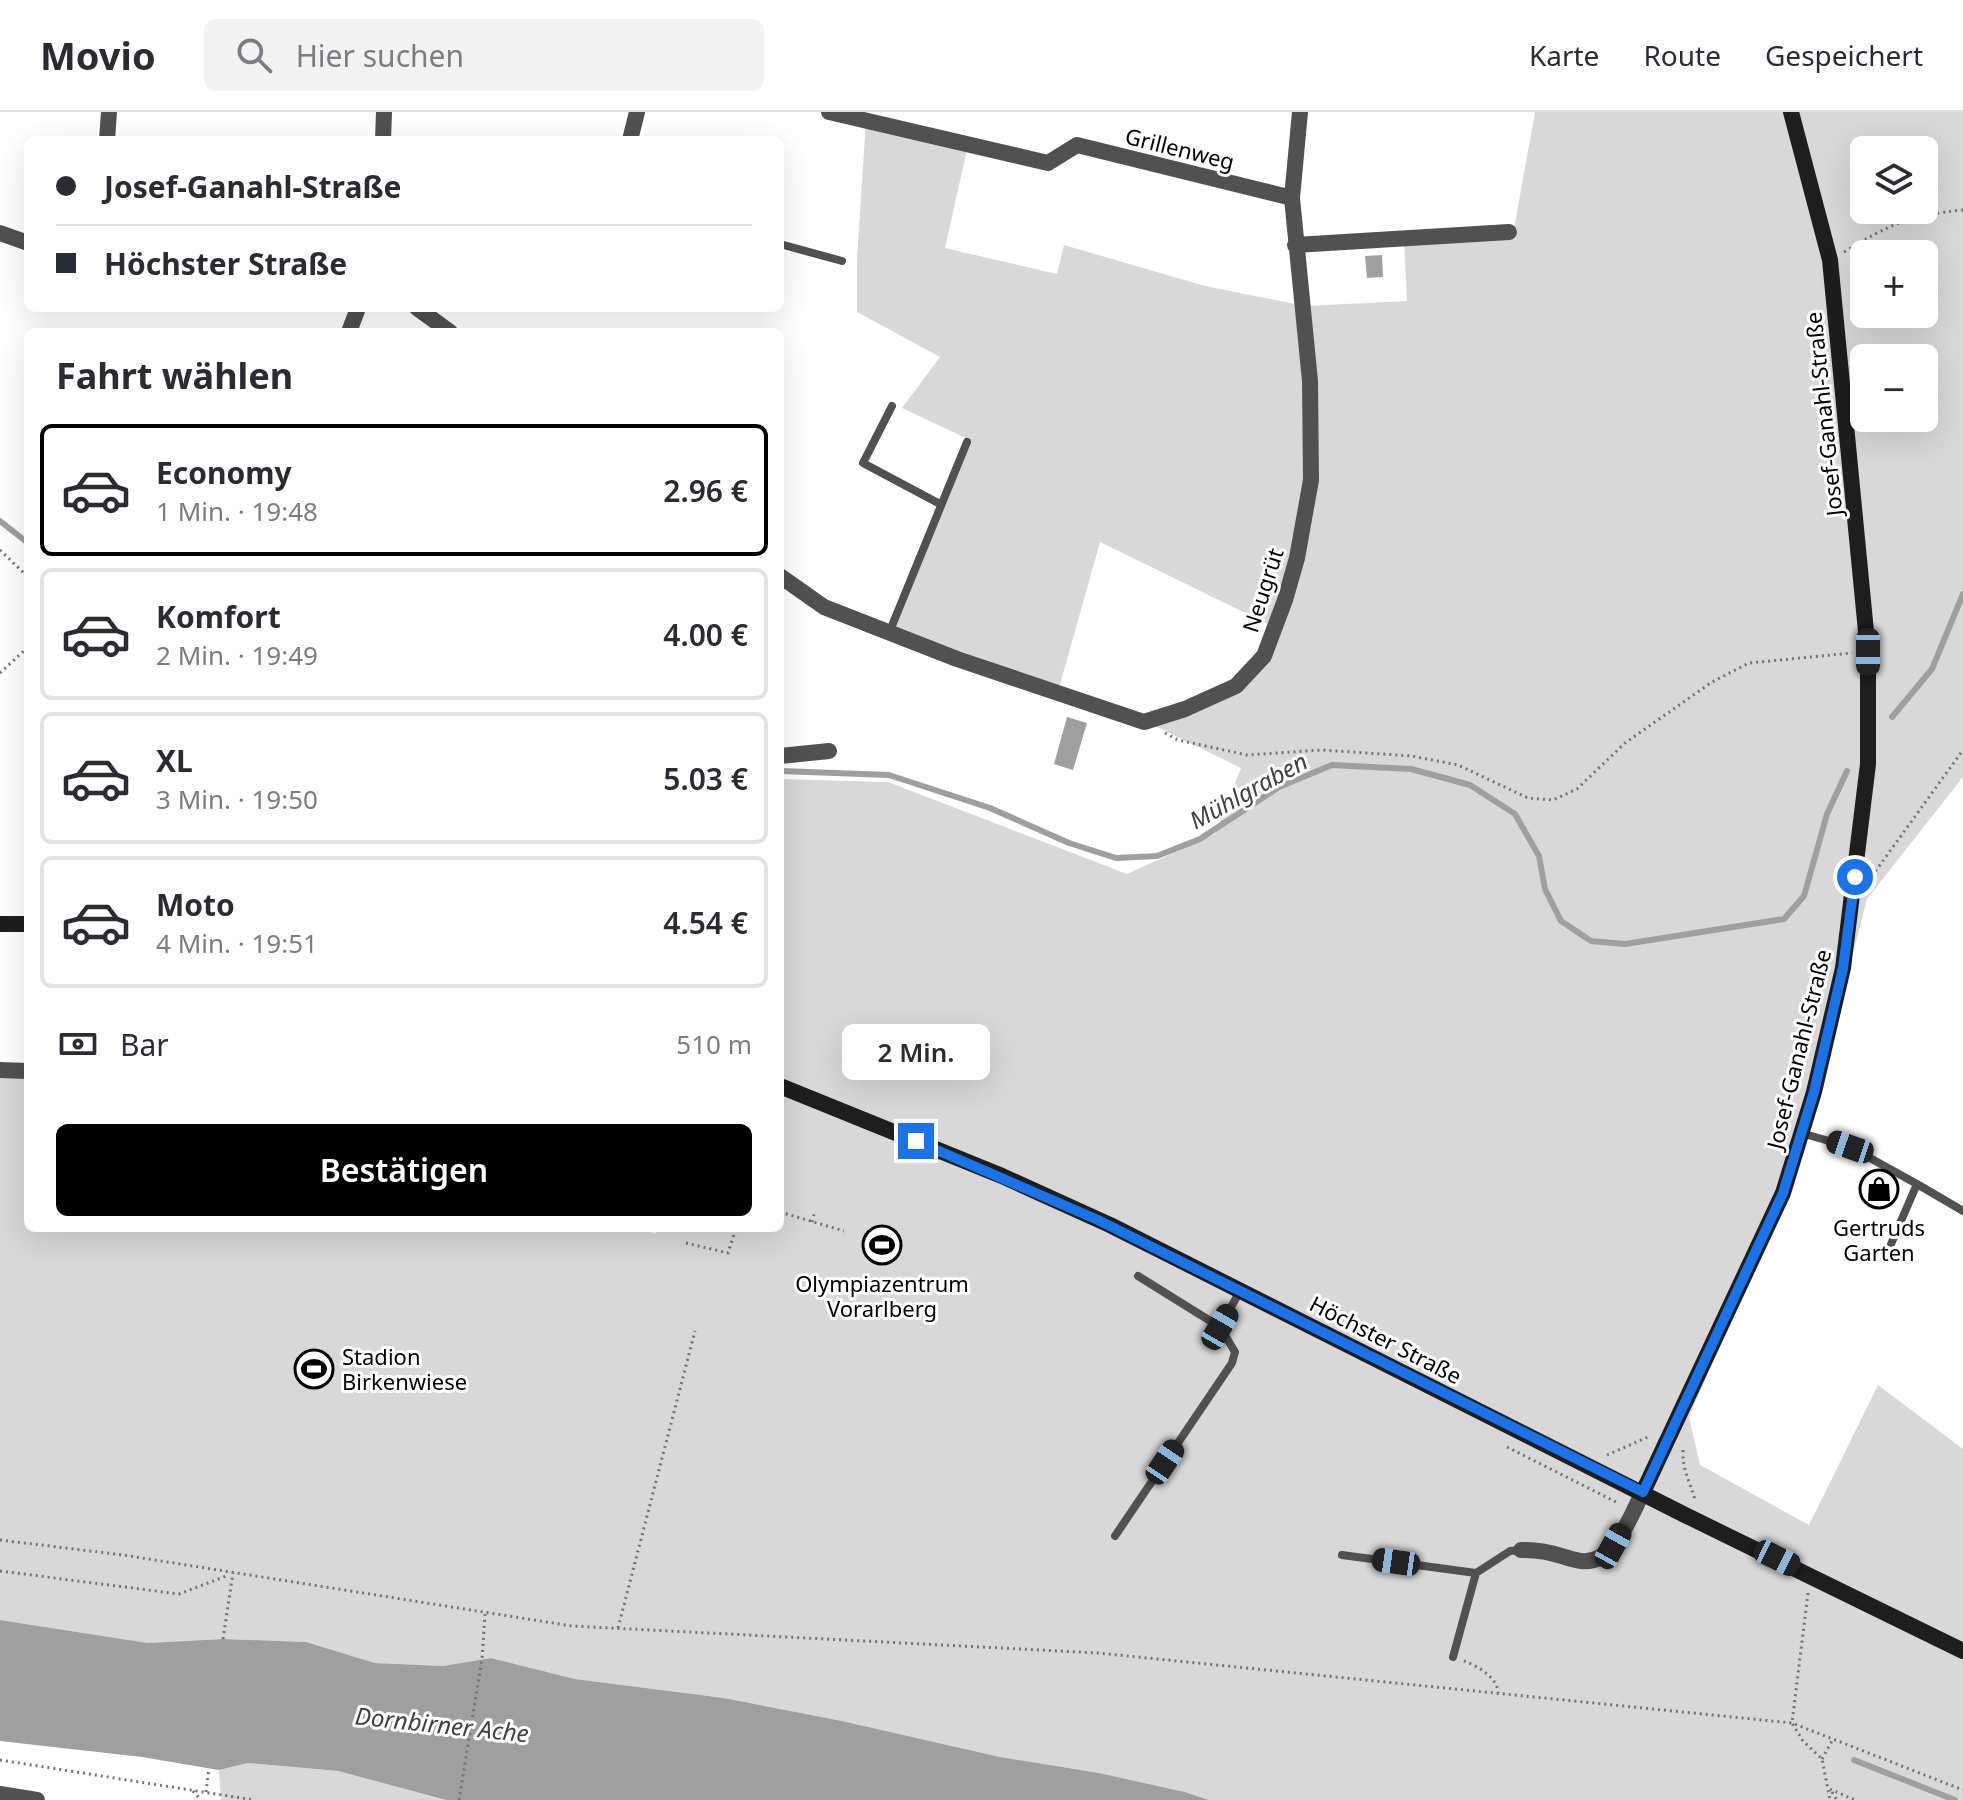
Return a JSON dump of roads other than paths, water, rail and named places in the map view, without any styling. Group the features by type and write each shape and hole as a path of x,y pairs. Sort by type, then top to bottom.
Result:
{"street":[{"path":"107,136 109,112"},
{"path":"383,136 384,112"},
{"path":"631,136 637,112"},
{"name":"Grillenweg","path":"829,112 1048,163 1077,145 1292,198"},
{"name":"Neugrüt","path":"889,633 1144,722 1185,709 1236,686 1264,656 1297,558 1311,480 1310,381 1292,198 1300,112"},
{"name":"Josef-Ganahl-Straße","path":"1643,1492 1783,1193 1814,1092 1843,968 1868,764 1868,652 1830,260 1791,112"},
{"path":"1295,245 1509,232"},
{"path":"0,233 24,242"},
{"path":"422,312 444,328"},
{"path":"784,579 824,607 889,633"},
{"path":"784,756 829,751"},
{"path":"0,924 24,924"},
{"path":"0,1070 24,1071"},
{"name":"Höchster Straße","path":"784,1088 1002,1176 1098,1220 1963,1651"},
{"path":"1521,1550 1538,1549 1583,1562 1599,1559 1613,1546 1643,1492"},
{"path":"0,1794 37,1800"}],"lane":[{"path":"784,245 842,261"},
{"path":"892,406 863,463 940,504"},
{"path":"889,633 967,442"},
{"path":"1801,1133 1850,1147 1963,1211"},
{"path":"1885,1258 1917,1184"},
{"path":"1115,1536 1232,1363 1235,1352 1220,1327 1138,1276"},
{"path":"1220,1327 1240,1291"},
{"path":"1342,1555 1476,1573 1510,1551 1521,1550"},
{"path":"1453,1657 1476,1573"}],"water":[{"path":"1382,255 1383,277 1367,278 1365,256"},
{"path":"1067,717 1087,723 1073,770 1054,764"},
{"name":"Dornbirner Ache","path":"0,1620 148,1643 223,1639 306,1642 375,1663 443,1666 491,1658 575,1679 724,1698 842,1721 1000,1757 1099,1773 1209,1800 446,1800 338,1771 248,1763 219,1770 142,1757 0,1741"}],"waterway":[{"name":"Mühlgraben","path":"0,521 24,540"},
{"name":"Mühlgraben","path":"1892,717 1932,669 1963,594"},
{"name":"Mühlgraben","path":"784,771 889,775 990,808 1069,843 1116,858 1157,856 1200,839 1279,787 1332,765 1411,769 1470,785 1515,814 1539,856 1545,889 1561,921 1591,941 1625,944 1784,919 1804,896 1827,814 1847,771"},
{"path":"1854,1760 1955,1800"}],"place":[{"name":"Gertruds Garten","path":"1879,1189"},
{"name":"Olympiazentrum Vorarlberg","path":"882,1245"},
{"name":"Stadion Birkenwiese","path":"314,1369"}]}
